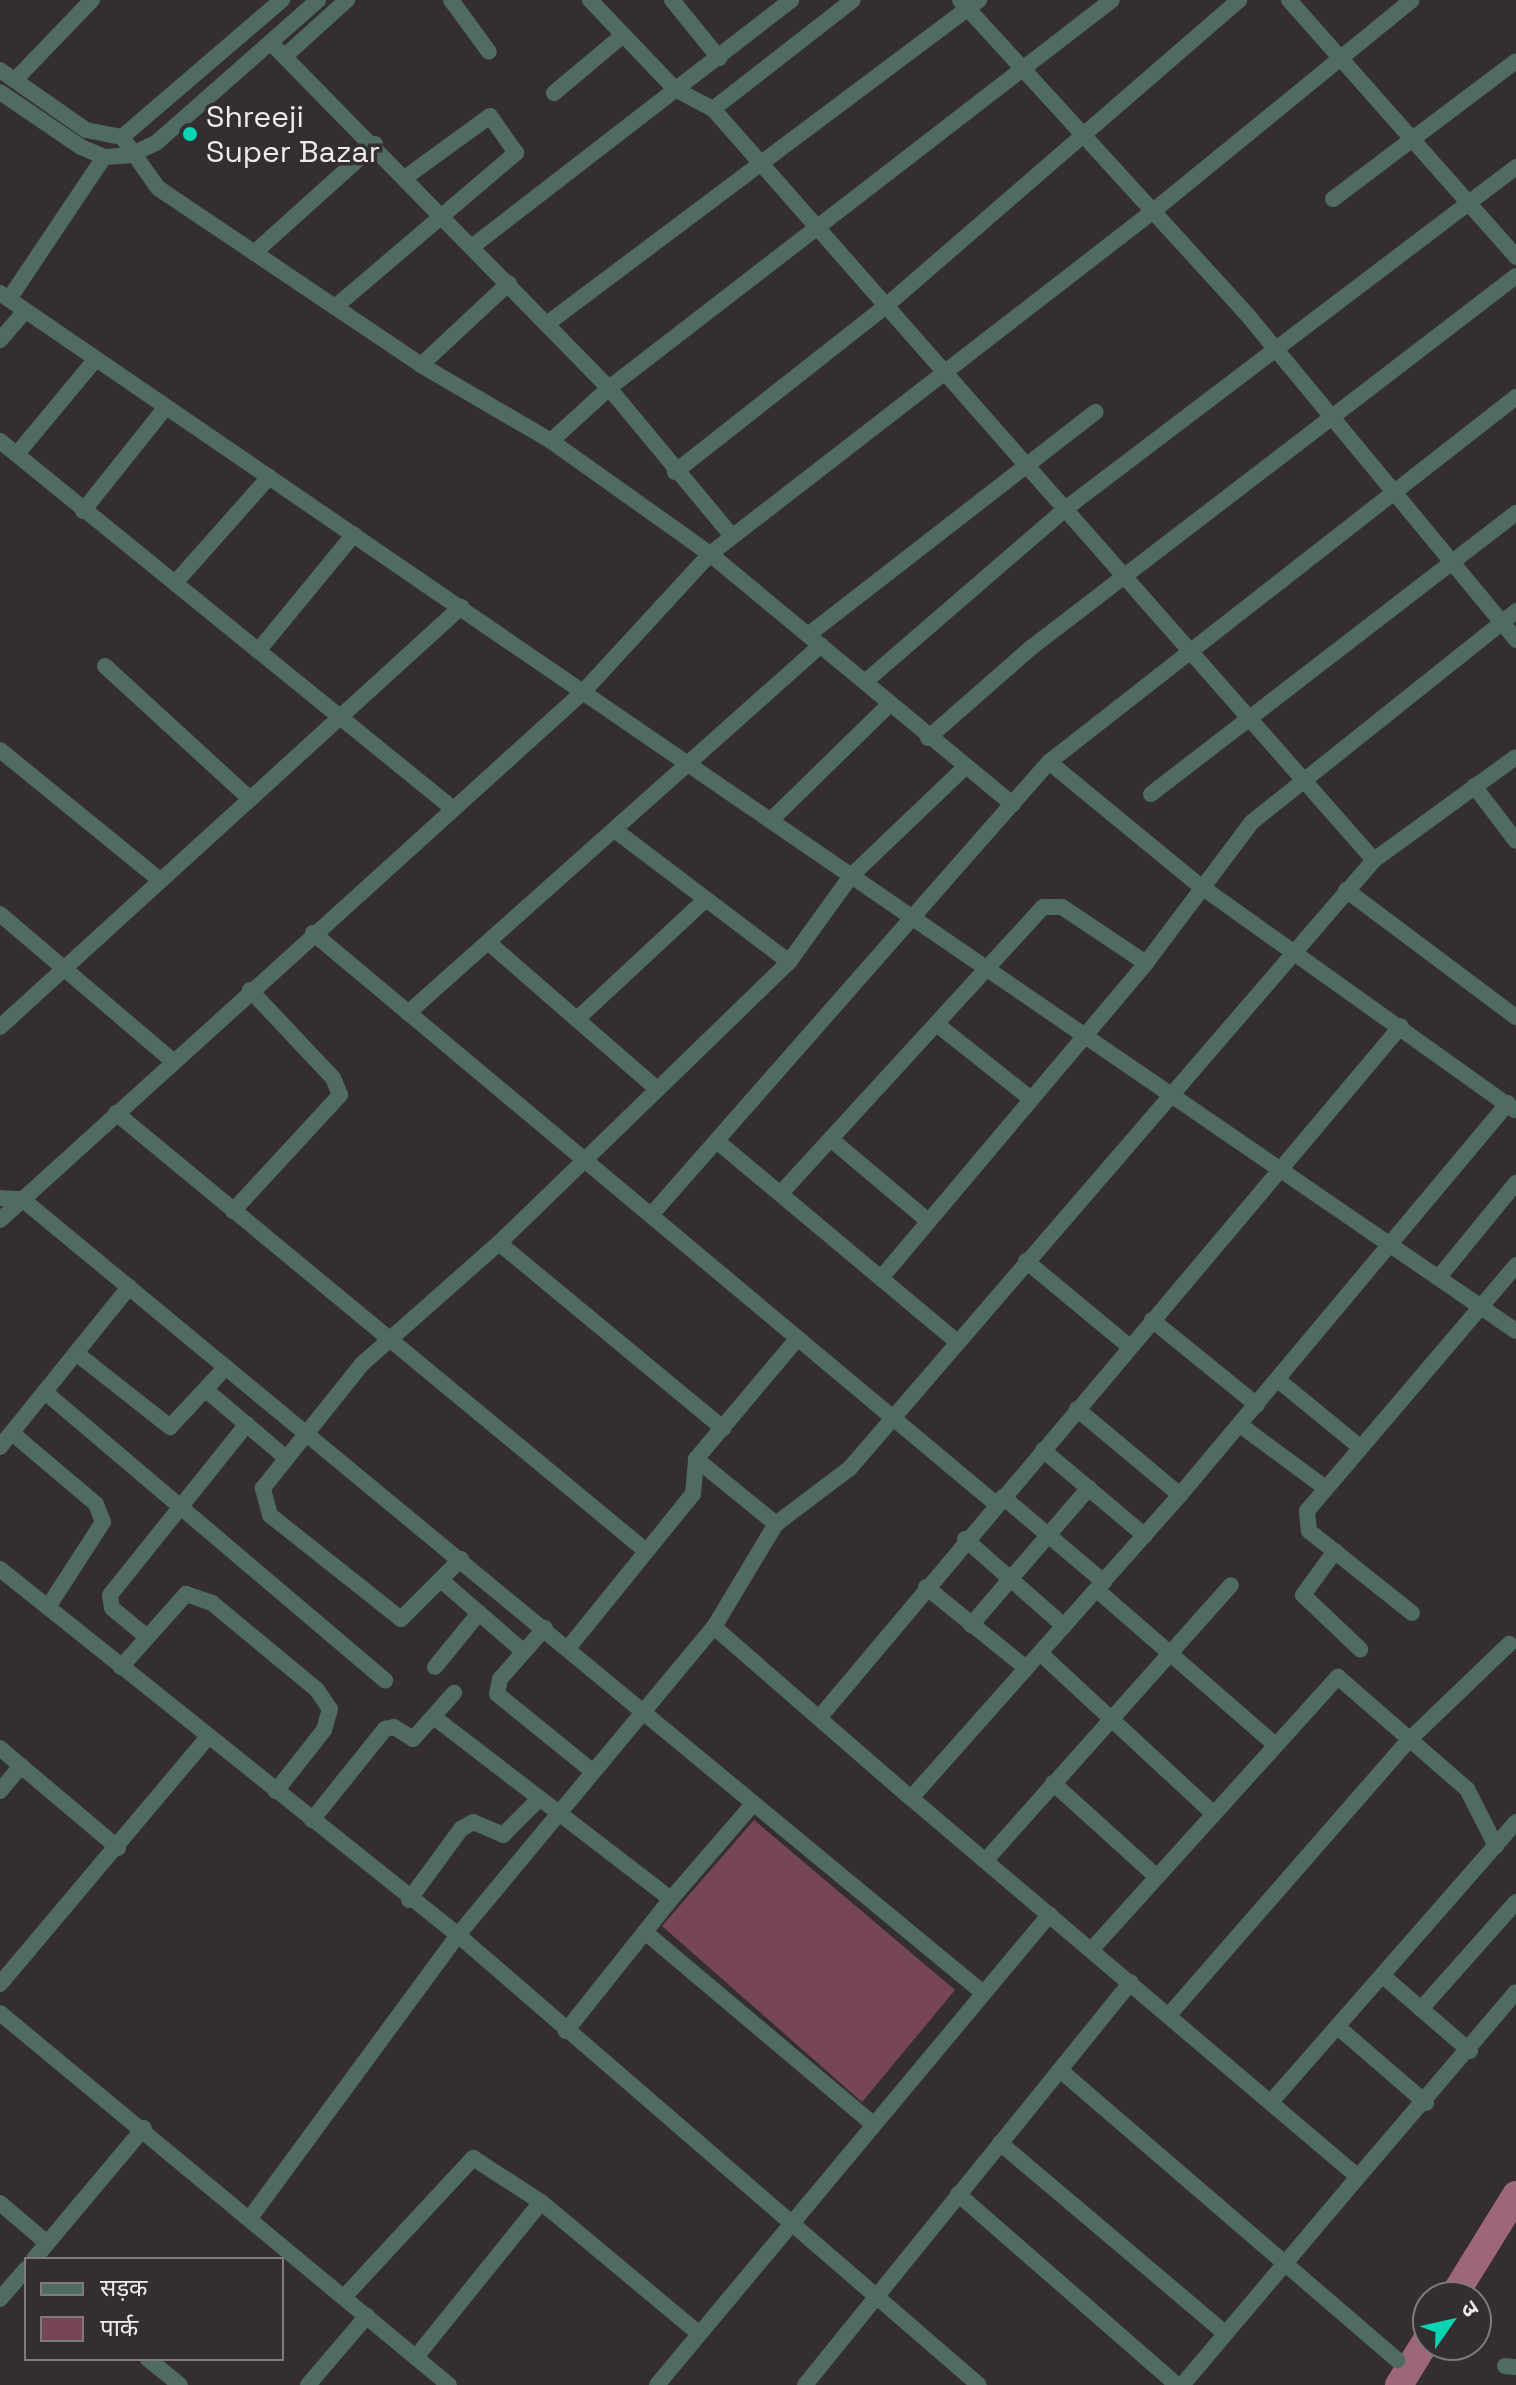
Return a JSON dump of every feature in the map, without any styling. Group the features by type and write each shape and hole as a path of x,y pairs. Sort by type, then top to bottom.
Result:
{"street":[{"path":"15,80 92,0"},
{"path":"122,137 282,0"},
{"path":"0,92 104,157 130,155 156,143 318,0"},
{"path":"285,56 347,0"},
{"path":"451,0 489,52"},
{"path":"590,0 675,89 713,109 762,162 1374,860"},
{"path":"672,0 719,58"},
{"path":"473,246 791,0"},
{"path":"713,109 853,0"},
{"path":"551,441 609,388 821,229 1112,0"},
{"path":"675,472 887,305 1079,132 1239,0"},
{"path":"1289,0 1516,257"},
{"path":"0,1220 250,990 584,691 710,554 1152,212 1412,0"},
{"path":"548,323 969,3 1023,71 1273,350 1516,640"},
{"path":"554,93 623,35"},
{"path":"271,43 375,144 609,388 675,472 732,536"},
{"path":"1333,199 1516,61"},
{"path":"0,70 86,130 122,137"},
{"path":"335,307 514,158 495,119 483,118 406,177"},
{"path":"122,137 130,155 158,188 421,365 551,441 710,554 866,681 963,769 1013,805"},
{"path":"254,253 375,144"},
{"path":"104,157 4,296 851,876 918,918 1083,1037 1516,1331"},
{"path":"866,681 1065,509 1516,167"},
{"path":"928,738 1125,576 1516,276"},
{"path":"421,365 509,283"},
{"path":"0,340 25,311"},
{"path":"17,454 95,360"},
{"path":"652,1214 918,918 1049,762 1516,397"},
{"path":"83,511 166,407"},
{"path":"408,1013 690,765 814,640 1027,463 1096,412"},
{"path":"0,441 452,808"},
{"path":"175,583 269,477"},
{"path":"1151,794 1450,560 1516,513"},
{"path":"258,651 354,534"},
{"path":"0,1027 461,607"},
{"path":"881,1278 926,1219 1146,963 1199,885 1252,822 1516,611"},
{"path":"105,666 250,799"},
{"path":"771,820 890,704"},
{"path":"0,750 160,880"},
{"path":"250,2218 458,1935 555,1812 714,1627 776,1524 850,1468 1295,946 1374,860 1516,757"},
{"path":"911,1798 1145,1536 1512,1107 1295,946 1199,885 1049,762"},
{"path":"461,1559 410,1618 394,1616 263,1507 263,1488 306,1432 389,1340 499,1243 789,962 851,876 963,769"},
{"path":"1474,786 1516,841"},
{"path":"616,831 789,962"},
{"path":"1346,890 1513,1010"},
{"path":"577,1019 706,899"},
{"path":"781,1193 939,1026 986,969 1051,904 1146,963"},
{"path":"0,914 173,1061"},
{"path":"313,933 893,1417 999,1501 1049,1536 1169,1652 1275,1745"},
{"path":"489,943 657,1089"},
{"path":"233,1211 340,1095 333,1078 250,990"},
{"path":"939,1026 1031,1099"},
{"path":"819,1718 965,1539 1401,1026"},
{"path":"116,1113 646,1551"},
{"path":"833,1141 926,1219"},
{"path":"718,1142 957,1342"},
{"path":"1439,1277 1516,1183"},
{"path":"0,1198 22,1199 569,1647 753,1804 982,1992"},
{"path":"499,1243 723,1428"},
{"path":"1026,1261 1130,1347"},
{"path":"1412,1613 1335,1551 1304,1520 1324,1487 1516,1265"},
{"path":"0,1447 129,1287"},
{"path":"1152,1320 1257,1405"},
{"path":"569,1647 693,1494 696,1459 798,1338"},
{"path":"76,1353 162,1425 177,1426 226,1367"},
{"path":"1278,1380 1360,1447"},
{"path":"207,1391 286,1458"},
{"path":"45,1392 385,1680"},
{"path":"1077,1409 1180,1495"},
{"path":"147,1637 112,1608 110,1595 247,1424"},
{"path":"1240,1425 1324,1487"},
{"path":"12,1433 96,1504 103,1522 48,1607"},
{"path":"1043,1450 1145,1536"},
{"path":"696,1459 776,1524"},
{"path":"971,1625 1089,1488"},
{"path":"965,1539 1064,1626"},
{"path":"1335,1551 1303,1595 1360,1649"},
{"path":"0,1569 409,1900 458,1935 979,2385"},
{"path":"442,1581 524,1652"},
{"path":"986,1860 1111,1716 1231,1585"},
{"path":"926,1587 1026,1668"},
{"path":"121,1667 177,1600 196,1593 325,1699 324,1730 276,1791"},
{"path":"435,1667 479,1613"},
{"path":"714,1627 1358,2177"},
{"path":"545,1628 524,1652 497,1694 591,1770"},
{"path":"1169,2015 1409,1740 1509,1644"},
{"path":"1040,1653 1213,1813"},
{"path":"1092,1949 1338,1677 1467,1789 1496,1846"},
{"path":"312,1820 385,1729 394,1727 413,1739 435,1718 454,1693"},
{"path":"435,1718 536,1802 555,1812 671,1899"},
{"path":"0,1984 118,1848 207,1738"},
{"path":"0,1748 118,1848"},
{"path":"0,1791 21,1766"},
{"path":"1053,1783 1156,1876"},
{"path":"409,1900 461,1829 473,1822 503,1835 536,1802"},
{"path":"566,2031 671,1899 753,1804"},
{"path":"1271,2102 1339,2028 1516,1822"},
{"path":"1421,2009 1516,1902"},
{"path":"657,2385 787,2222 1050,1914"},
{"path":"645,1932 871,2122"},
{"path":"1383,1976 1470,2051"},
{"path":"807,2384 1131,1982"},
{"path":"958,2194 1180,2385 1515,1997"},
{"path":"0,2013 144,2128 449,2385"},
{"path":"1339,2028 1426,2103"},
{"path":"1060,2070 1397,2360"},
{"path":"36,2257 144,2128"},
{"path":"1000,2143 1225,2333"},
{"path":"344,2297 473,2158 541,2202 698,2333"},
{"path":"416,2357 541,2202"},
{"path":"0,2203 47,2243"},
{"path":"0,2299 24,2271"},
{"path":"308,2385 367,2316"},
{"path":"150,2361 180,2385"}],"green space":[{"path":"754,1820 955,1990 862,2102 662,1926"}],"waterway":[{"path":"1463,2281 1516,2195"},
{"path":"1399,2385 1414,2361"}],"place":[{"name":"Shreeji Super Bazar","path":"190,134"}]}
